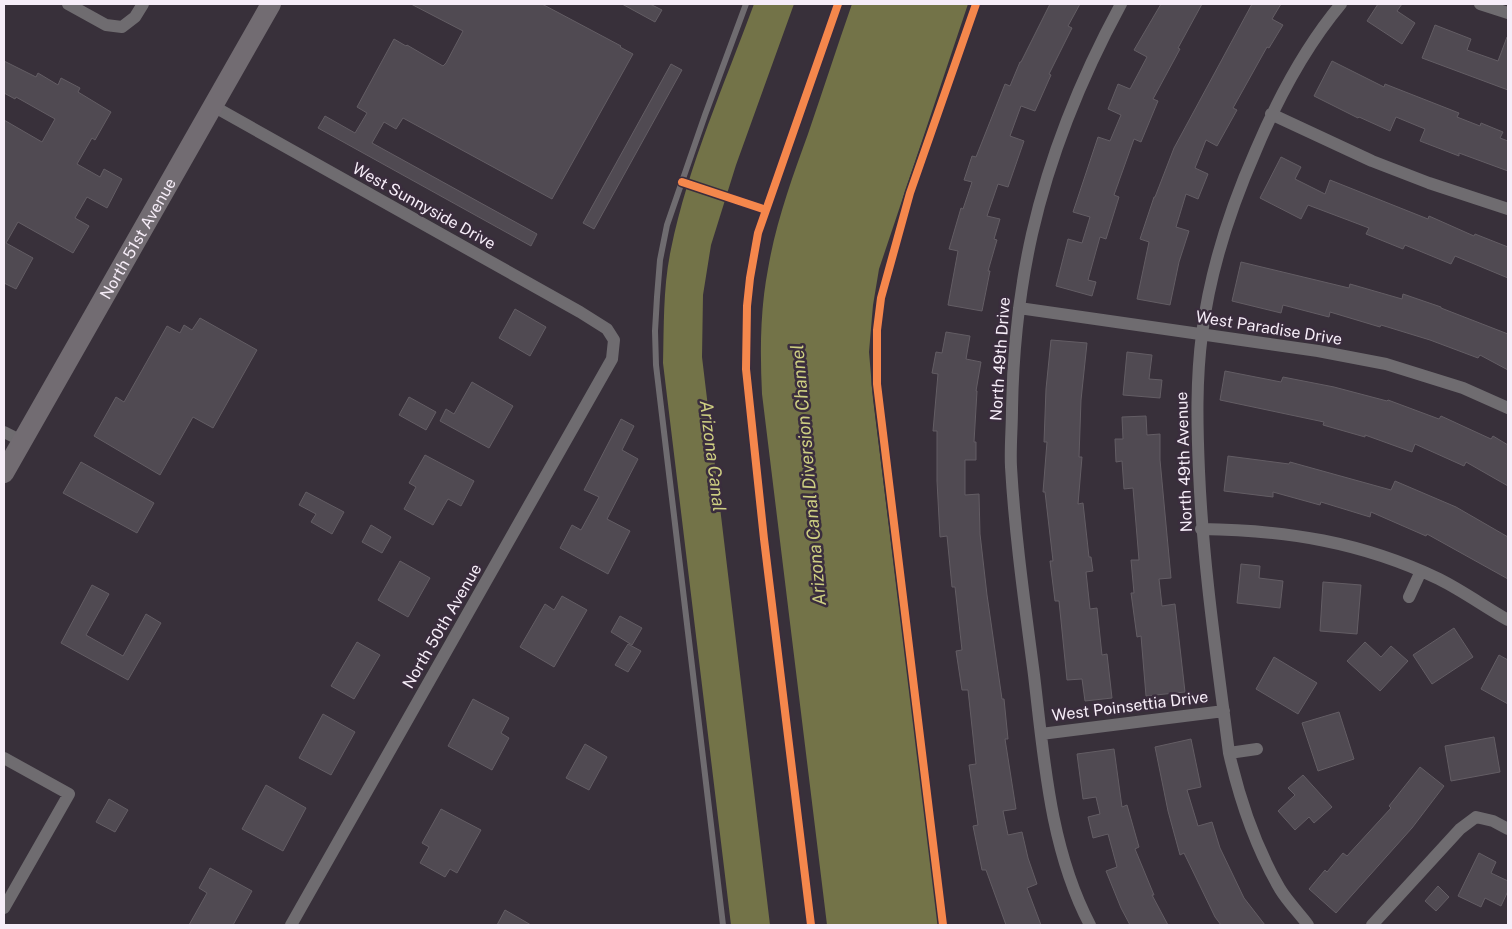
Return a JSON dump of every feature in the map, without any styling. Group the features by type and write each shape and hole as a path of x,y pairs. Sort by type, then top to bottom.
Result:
{"main road":[{"name":"North 51st Avenue","path":"4,473 271,4"}],"street":[{"path":"68,4 106,25 122,27 135,17 143,4"},
{"name":"North 49th Drive","path":"1090,925 1069,877 1058,835 1044,765 1018,544 1011,465 1014,364 1019,308 1032,234 1047,180 1065,127 1088,71 1121,4"},
{"name":"North 49th Avenue","path":"1308,925 1281,890 1252,834 1244,812 1229,753 1201,529 1196,415 1202,334 1216,256 1240,186 1271,114 1299,64 1341,4"},
{"path":"1480,4 1508,13"},
{"name":"West Sunnyside Drive","path":"212,106 580,312 607,329 614,340"},
{"path":"1271,114 1372,161 1508,209"},
{"name":"West Paradise Drive","path":"1019,308 1318,351 1386,364 1463,388 1508,408"},
{"name":"North 50th Avenue","path":"291,925 612,359 614,340"},
{"path":"4,432 22,441"},
{"path":"1201,529 1253,530 1329,540 1392,558 1466,594 1508,620"},
{"path":"1409,598 1421,571"},
{"name":"West Poinsettia Drive","path":"1041,734 1224,711"},
{"path":"1229,753 1257,749"},
{"path":"4,758 69,794 4,908"},
{"path":"1372,925 1460,829 1476,818 1493,821 1508,829"}],"lane":[{"path":"723,925 660,395 655,331 660,260 672,208 746,4"}],"water":[{"name":"Arizona Canal","path":"754,4 794,4 736,165 711,245 703,295 702,357 770,925 731,925 663,363 664,320 668,263 678,218 708,125"},
{"name":"Arizona Canal Diversion Channel","path":"852,4 968,4 879,269 873,305 869,352 873,399 939,925 827,925 762,394 762,316 771,252 790,184"}],"building":[{"path":"411,4 542,4 633,54 552,199 403,118 396,129 384,122 372,143 537,234 531,246 318,128 325,116 355,133 367,113 357,107 394,39 443,66 446,63 463,31"},
{"path":"622,4 650,4 662,10 655,22"},
{"path":"1050,4 1080,4 1068,26 1072,28 1049,74 1051,75 1035,111 1021,106 1010,136 1024,141 1008,187 998,184 987,216 1000,219 994,239 997,240 988,271 990,271 982,311 948,305 958,251 949,249 961,208 963,209 972,182 964,180 972,156 976,157 1005,84 1010,86 1020,62"},
{"path":"1161,4 1202,4 1153,99 1158,101 1141,142 1134,139 1114,195 1119,197 1106,239 1100,237 1088,280 1096,282 1092,296 1056,286 1068,239 1082,243 1090,217 1073,212 1098,137 1110,141 1121,115 1108,109 1118,84 1130,89 1147,57 1134,50"},
{"path":"1252,4 1281,4 1272,19 1283,25 1269,48 1267,47 1233,108 1237,110 1217,146 1206,140 1195,168 1208,174 1198,199 1186,194 1176,227 1189,231 1179,262 1170,305 1137,299 1149,242 1140,239 1154,197 1174,148"},
{"path":"1378,4 1402,4 1397,11 1415,23 1402,44 1367,21"},
{"path":"1435,25 1471,39 1467,50 1498,61 1508,37 1508,90 1422,58"},
{"path":"4,61 36,77 38,73 58,85 61,78 80,88 78,92 111,112 95,140 92,138 77,164 100,177 104,169 122,179 107,208 87,197 75,218 89,226 73,253 18,222 6,243 33,258 16,289 4,283 4,120 42,142 55,119 16,97 15,99 4,93"},
{"path":"1332,61 1384,87 1385,84 1459,113 1457,117 1480,126 1481,123 1503,132 1500,138 1508,141 1508,171 1459,153 1459,156 1420,141 1425,129 1396,117 1390,131 1358,118 1314,96"},
{"path":"671,64 682,70 594,229 583,223"},
{"path":"1281,157 1301,167 1295,179 1325,194 1330,180 1428,219 1429,216 1474,236 1475,234 1508,247 1508,278 1455,256 1451,264 1405,245 1403,249 1366,234 1369,228 1308,205 1301,219 1260,198"},
{"path":"1241,262 1349,288 1350,284 1402,299 1403,294 1508,334 1508,370 1480,355 1478,358 1430,340 1330,312 1329,317 1283,305 1281,313 1232,301"},
{"path":"515,309 546,327 530,356 499,338"},
{"path":"200,318 257,350 213,428 193,417 160,475 94,436 116,397 124,402 167,326 180,333 184,325 192,330"},
{"path":"946,332 970,336 966,359 981,362 976,391 974,442 976,442 976,460 965,460 965,495 979,494 980,534 987,595 1002,699 1004,699 1008,739 1005,739 1016,809 1003,811 1008,835 1022,832 1037,884 1027,888 1041,925 1006,925 986,870 982,870 973,826 978,825 969,765 976,764 968,690 962,690 956,651 962,650 955,587 952,587 947,536 940,537 937,431 933,431 938,374 932,373 936,352 942,353"},
{"path":"1051,340 1087,343 1081,400 1079,457 1082,457 1078,504 1083,503 1089,557 1091,557 1093,571 1086,572 1090,609 1097,608 1102,655 1107,654 1112,698 1085,701 1082,679 1067,680 1059,601 1055,601 1050,561 1053,561 1045,492 1043,492 1047,442 1044,442 1046,389"},
{"path":"1127,352 1152,355 1149,379 1162,380 1160,398 1123,395"},
{"path":"1225,371 1281,382 1283,377 1388,400 1439,419 1441,416 1491,439 1493,436 1508,445 1508,486 1466,462 1464,466 1415,444 1412,452 1365,435 1365,437 1323,425 1324,422 1220,400"},
{"path":"472,382 513,406 489,448 440,421 446,409 454,414"},
{"path":"409,397 436,412 426,430 399,415"},
{"path":"1146,416 1147,435 1160,434 1160,460 1171,578 1159,579 1162,606 1175,604 1185,692 1146,696 1141,636 1137,637 1131,593 1134,593 1131,560 1139,560 1133,488 1124,489 1122,461 1116,462 1115,439 1123,439 1122,417"},
{"path":"621,419 634,426 622,450 638,459 607,519 630,531 608,574 560,548 572,525 581,530 599,497 584,490"},
{"path":"425,455 474,481 461,506 448,499 433,525 404,509 416,487 409,483"},
{"path":"1228,456 1289,464 1290,462 1391,490 1395,481 1456,507 1508,537 1508,579 1427,534 1426,536 1371,512 1370,517 1321,502 1320,505 1273,492 1273,497 1224,491"},
{"path":"81,462 154,503 137,533 63,493"},
{"path":"306,492 344,512 332,534 311,522 316,514 299,505"},
{"path":"371,525 391,537 382,553 362,542"},
{"path":"400,561 430,578 408,617 378,600"},
{"path":"1241,564 1260,566 1259,578 1283,581 1280,608 1237,603"},
{"path":"1323,582 1361,585 1357,634 1320,631"},
{"path":"92,585 109,594 86,635 123,656 146,614 161,623 128,680 61,643"},
{"path":"562,596 587,610 554,667 520,647 545,604 554,610"},
{"path":"620,616 642,628 632,645 611,632"},
{"path":"1454,628 1473,657 1432,684 1413,655"},
{"path":"357,642 380,655 354,699 331,686"},
{"path":"1365,642 1381,657 1391,646 1408,661 1380,691 1347,661"},
{"path":"628,644 641,651 628,672 615,665"},
{"path":"1499,655 1508,660 1508,704 1481,689"},
{"path":"1274,657 1317,683 1298,714 1256,689"},
{"path":"473,699 509,718 501,733 509,738 492,770 448,746"},
{"path":"1339,712 1354,759 1318,771 1302,723"},
{"path":"323,714 355,732 331,775 299,758"},
{"path":"1494,737 1500,772 1451,781 1445,746"},
{"path":"1191,739 1201,787 1187,790 1198,826 1212,822 1220,848 1244,898 1265,925 1221,925 1215,917 1184,853 1180,855 1168,811 1155,747"},
{"path":"585,744 607,757 589,790 566,778"},
{"path":"1114,749 1122,807 1127,805 1139,847 1135,849 1154,895 1152,895 1168,925 1130,925 1106,871 1117,867 1108,834 1093,838 1088,817 1100,814 1096,797 1083,799 1077,754"},
{"path":"1420,767 1444,786 1412,828 1336,913 1309,889 1343,853 1347,856 1391,808 1389,806"},
{"path":"1303,775 1332,807 1314,823 1309,817 1295,830 1278,811 1295,795 1288,788"},
{"path":"266,785 306,808 283,851 242,829"},
{"path":"109,799 128,810 115,832 96,822"},
{"path":"441,809 481,830 457,873 450,869 445,877 420,863 429,847 422,843"},
{"path":"1479,853 1496,862 1491,873 1508,881 1508,891 1501,906 1485,898 1481,907 1458,896"},
{"path":"210,868 252,891 233,925 189,925 207,893 199,888"},
{"path":"1438,886 1449,897 1436,911 1425,901"},
{"path":"505,910 531,925 497,925"}],"cycle path":[{"path":"811,925 764,539 746,369 747,306 758,233 838,4"},
{"path":"943,925 877,384 877,330 881,298 910,193 976,4"},
{"path":"682,182 766,210"}]}
